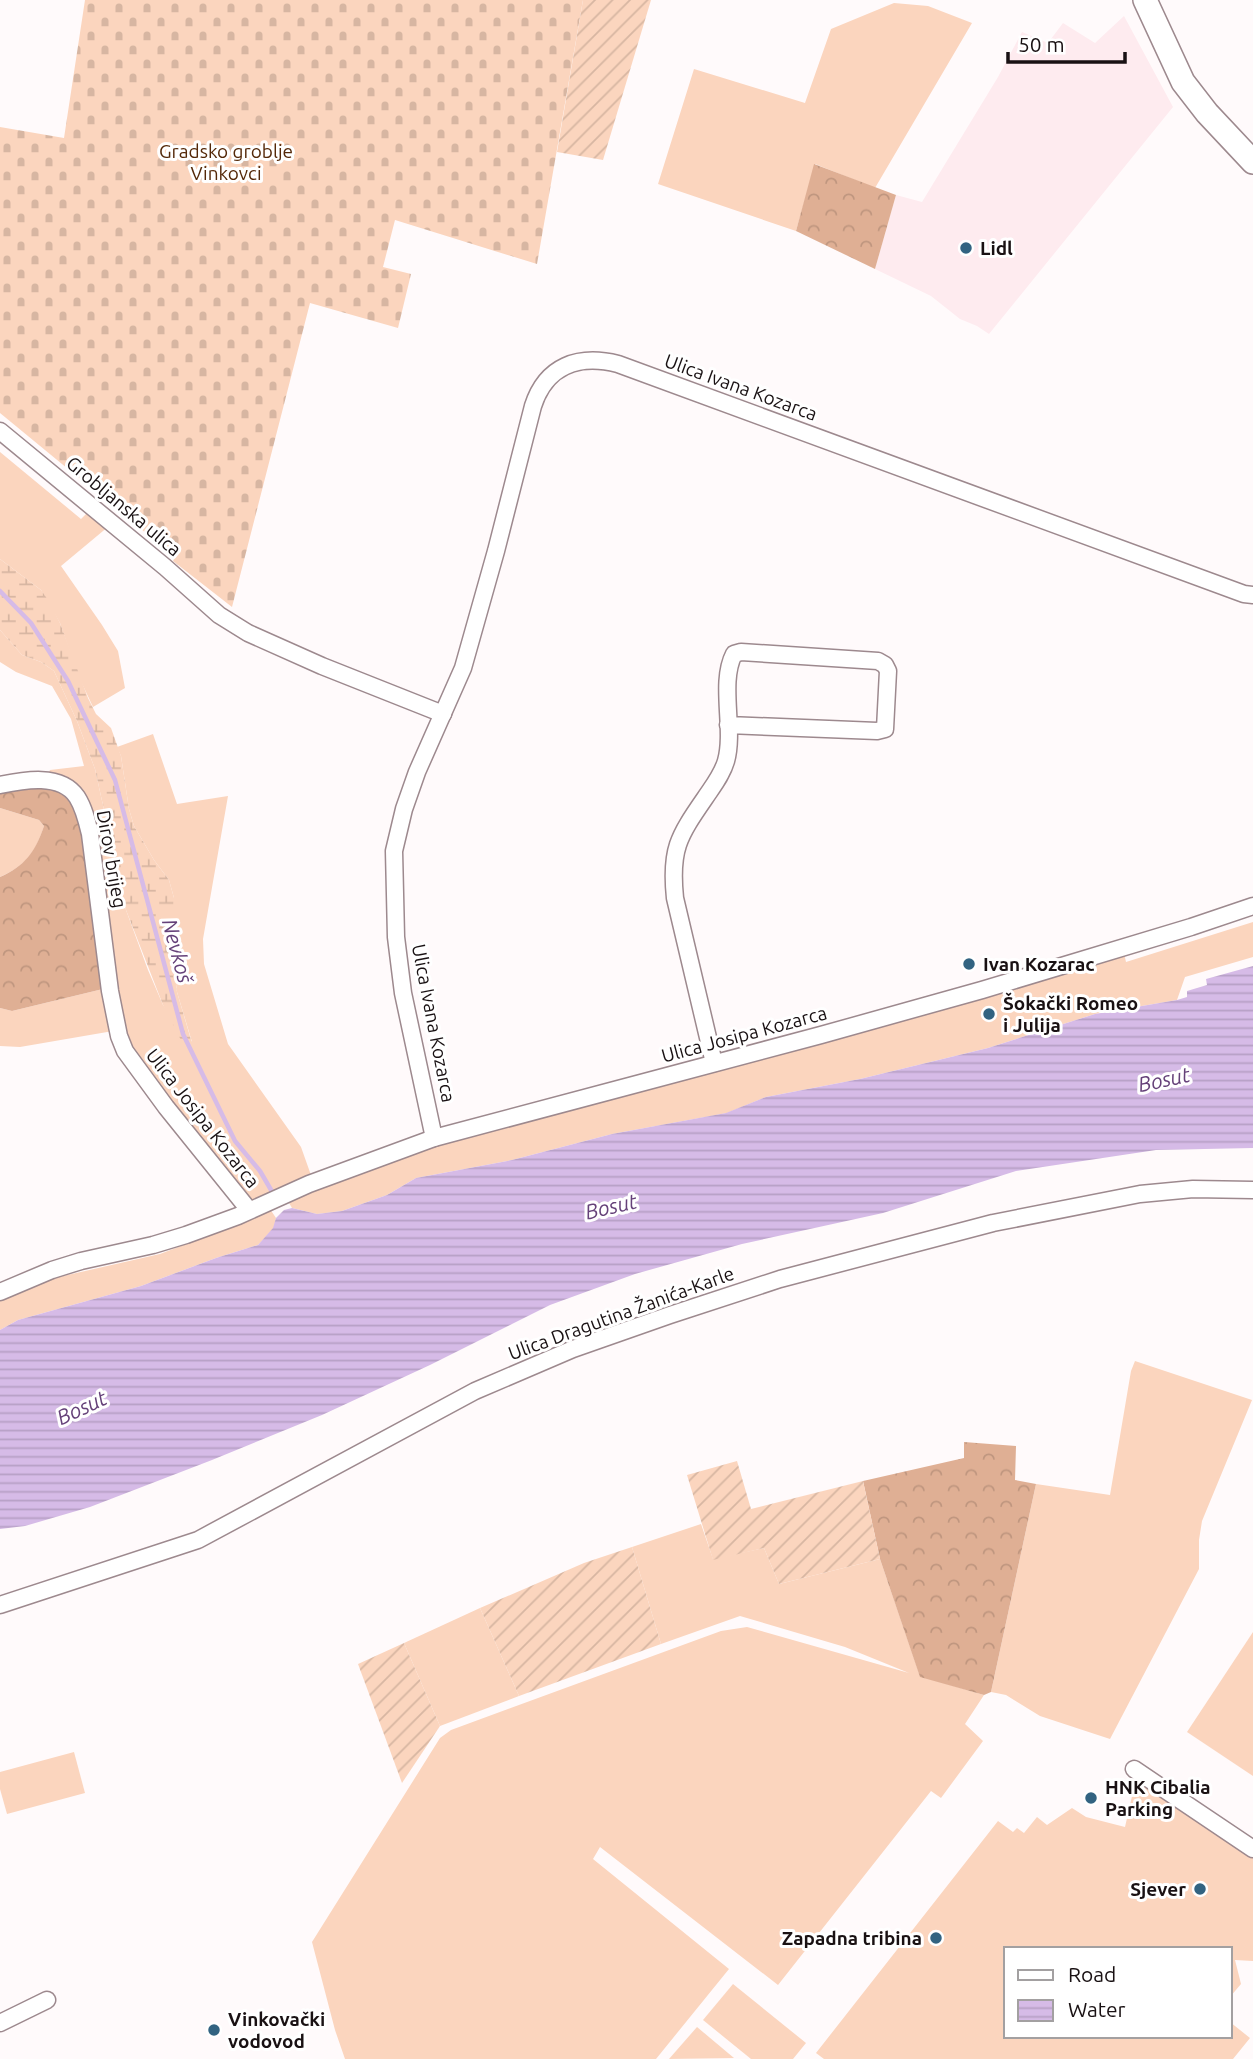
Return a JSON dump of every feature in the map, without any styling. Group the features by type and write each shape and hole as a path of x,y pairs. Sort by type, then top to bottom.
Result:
{"main road":[{"path":"1145,0 1183,82 1207,113 1253,162"}],"street":[{"name":"Ulica Ivana Kozarca","path":"434,1138 403,993 396,936 394,852 417,772 463,668 537,394 553,372 571,363 606,361 1244,594 1253,595"},
{"name":"Grobljanska ulica","path":"0,431 219,615 248,633 322,666 443,714"},
{"path":"714,1063 675,898 672,872 675,850 688,823 719,779 726,763 730,745 728,725 729,663 734,654 741,652 878,661 885,665 888,671 885,729 877,732 728,725"},
{"name":"Dirov brijeg","path":"0,785 26,779 46,780 63,785 76,795 85,812 90,834 108,969"},
{"name":"Ulica Josipa Kozarca","path":"0,1292 81,1261 153,1245 434,1138 982,990 1253,906"},
{"name":"Ulica Josipa Kozarca","path":"108,969 116,1023 125,1051 166,1107 256,1207"},
{"name":"Ulica Dragutina Žanića-Karle","path":"0,1605 198,1540 475,1391 573,1349 670,1315 780,1279 993,1223 1140,1194 1194,1189 1253,1190"},
{"path":"1134,1769 1253,1849"},
{"path":"0,2023 47,2000"}],"shaded area":[{"path":"1124,16 1173,107 989,334 960,319 931,296 875,269 896,195 922,202 998,77 1022,32 1048,43 1063,23 1095,43"}],"green space":[{"name":"Gradsko groblje Vinkovci","path":"85,0 583,0 537,264 395,220 383,267 411,274 398,328 310,303 232,607 173,561 175,557 0,413 0,127 64,138"},
{"path":"583,0 651,0 603,160 557,152"},
{"path":"894,3 928,6 972,23 875,188 815,164 796,231 658,184 694,69 805,103 831,29"},
{"path":"814,164 896,195 875,269 796,231"},
{"path":"0,452 81,519 90,510 109,526 61,566 118,651 125,688 93,707 78,675 60,623 41,590 0,559"},
{"path":"0,559 41,590 50,603 88,698 96,714 111,728 121,756 134,826 169,880 174,898 174,967 177,992 192,1043 184,1046 163,1005 126,910 95,769 54,671 41,662 22,655 0,630"},
{"path":"0,630 22,655 41,662 54,671 95,769 126,910 148,970 163,1005 192,1042 177,992 174,967 174,898 169,880 134,826 117,747 153,734 177,804 228,796 203,939 204,964 228,1044 301,1147 312,1178 249,1202 144,1069 122,1029 87,803 47,776 50,770 84,766 71,719 52,686 16,672 0,662"},
{"path":"26,785 60,793 82,819 107,988 12,1011 0,1008 0,877 23,863 37,843 44,826 39,820 0,808 0,791"},
{"path":"0,808 39,820 44,826 37,844 23,863 0,877"},
{"path":"1253,922 1253,957 1185,977 1177,1000 1095,1014 988,1048 860,1079 766,1097 727,1113 612,1134 512,1160 416,1178 387,1195 342,1211 317,1214 292,1208 288,1201 361,1171 442,1143 1124,953 1126,962"},
{"path":"107,988 113,1031 20,1047 0,1046 0,1008 12,1011"},
{"path":"270,1209 276,1218 274,1228 258,1245 141,1286 18,1320 0,1330 0,1299 50,1279 160,1254"},
{"path":"1135,1361 1252,1400 1202,1521 1199,1569 1110,1739 1040,1716 1006,1695 991,1692 1036,1484 1110,1495"},
{"path":"964,1442 1016,1446 1015,1480 1036,1484 991,1692 984,1695 920,1677 880,1559 863,1481 964,1458"},
{"path":"737,1461 751,1509 863,1481 880,1559 779,1584 764,1548 713,1560 687,1475"},
{"path":"701,1524 713,1559 764,1548 779,1584 880,1559 920,1676 984,1695 965,1724 983,1741 941,1798 931,1791 778,1985 600,1847 593,1859 729,1969 656,2059 345,2059 312,1942 440,1738 451,1730 721,1631 747,1627 909,1673 845,1647 740,1616 661,1644 632,1547"},
{"path":"632,1547 661,1644 519,1696 480,1608 584,1563"},
{"path":"480,1608 519,1696 440,1726 404,1643"},
{"path":"1253,1632 1253,1776 1187,1732"},
{"path":"404,1643 440,1726 402,1783 358,1664"},
{"path":"74,1752 85,1793 7,1814 0,1789 0,1772"},
{"path":"1138,1782 1253,1856 1253,1961 1235,1960 1241,1984 1232,1995 1232,1947 1004,1947 1004,2038 1232,2038 1232,2024 1250,2038 1233,2059 824,2059 816,2053 998,1821 1013,1832 1017,1828 1024,1833 1037,1817 1047,1825 1072,1808 1086,1817 1125,1827 1135,1783"},
{"path":"733,1984 806,2043 793,2059 751,2059 703,2020"},
{"path":"697,2027 734,2058 669,2059"}],"water":[{"name":"Bosut","path":"1253,966 1253,1148 1156,1150 1016,1171 883,1213 742,1244 635,1274 550,1305 322,1415 212,1460 90,1507 25,1526 0,1529 0,1330 18,1320 141,1286 258,1245 284,1210 292,1208 317,1214 342,1211 387,1195 416,1178 512,1160 612,1134 726,1113 766,1097 860,1079 988,1048 1095,1014 1177,1000 1187,997 1187,991 1207,985 1206,979"}],"waterway":[{"name":"Nevkoš","path":"0,591 31,623 68,681 115,780 183,1034 235,1141 260,1171 274,1195"}],"place":[{"name":"Lidl","path":"966,248"},
{"name":"Ivan Kozarac","path":"969,964"},
{"name":"Šokački Romeo i Julija","path":"989,1014"},
{"name":"HNK Cibalia Parking","path":"1091,1798"},
{"name":"Sjever","path":"1200,1889"},
{"name":"Zapadna tribina","path":"936,1938"},
{"name":"Vinkovački vodovod","path":"214,2030"}]}
